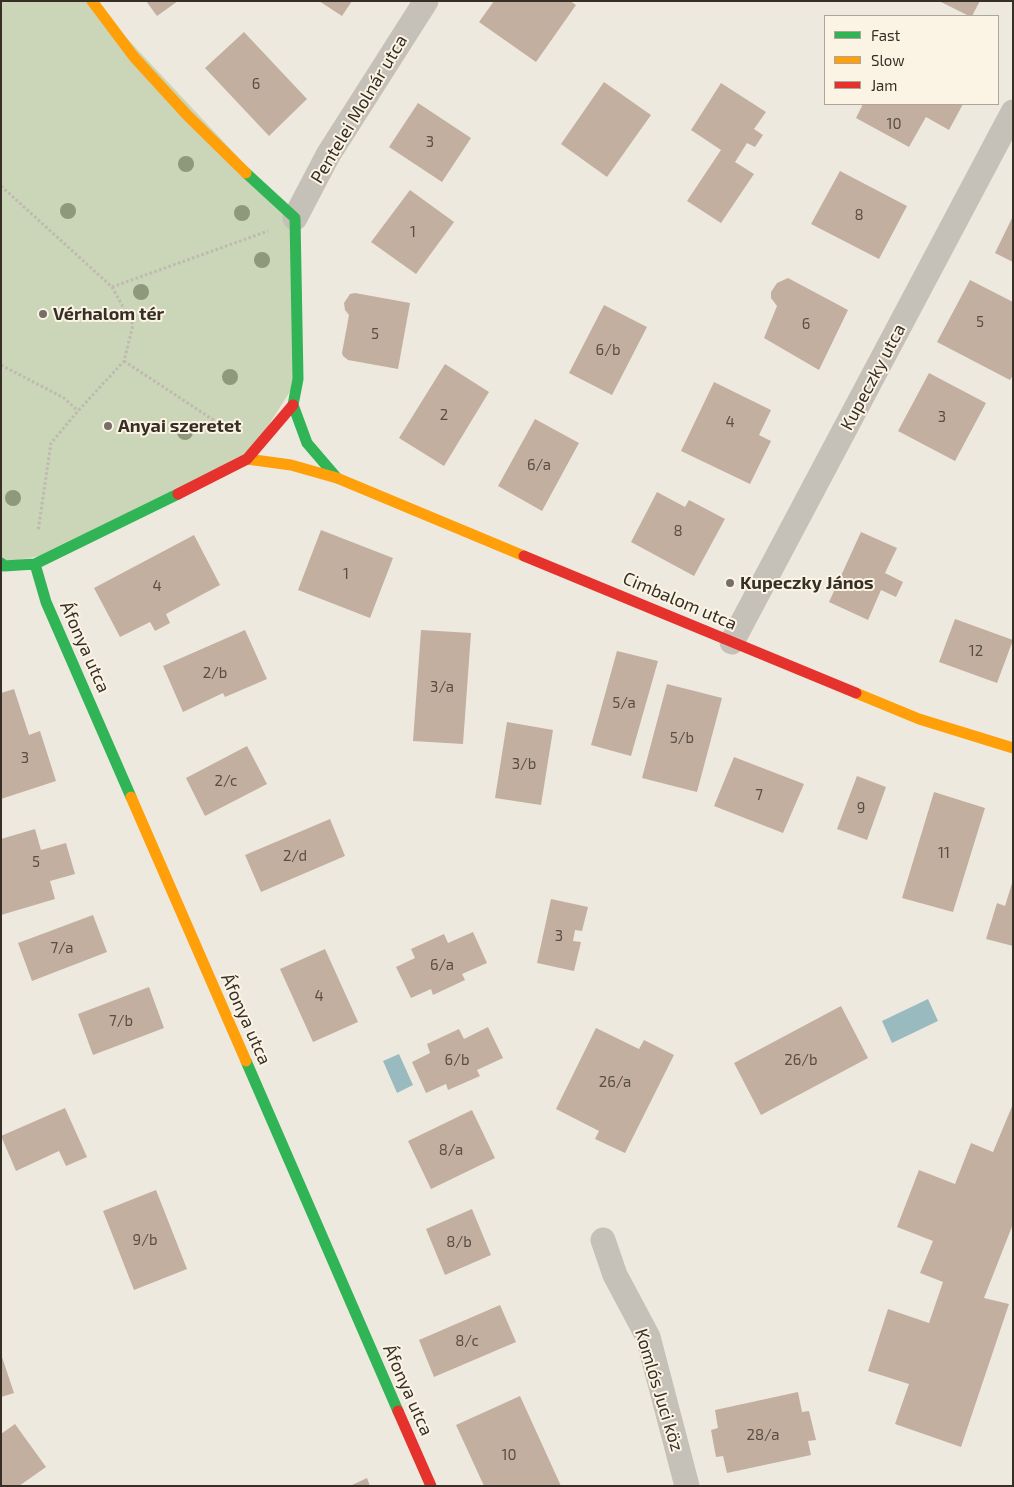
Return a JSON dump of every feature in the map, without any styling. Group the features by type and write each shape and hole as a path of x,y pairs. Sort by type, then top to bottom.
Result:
{"street":[{"path":"1,563 4,566 35,564 247,459 293,405 298,379 296,218 186,115 134,57 92,1"},
{"name":"Pentelei Molnár utca","path":"296,218 328,155 426,1"},
{"name":"Kupeczky utca","path":"732,642 1013,112"},
{"name":"Cimbalom utca","path":"293,405 306,443 337,478"},
{"name":"Cimbalom utca","path":"247,459 291,465 337,478 918,719 1013,748"},
{"name":"Áfonya utca","path":"35,564 46,602 431,1486"},
{"name":"Komlós Juci köz","path":"603,1240 616,1275 648,1338 687,1486"}],"path":[{"path":"1,186 112,287 133,325 124,362 78,411 52,443 35,553 35,564"},
{"path":"112,287 271,230"},
{"path":"124,362 240,437 247,459"},
{"path":"1,365 64,398 78,411"}],"green space":[{"name":"Vérhalom tér","path":"1,1 92,1 295,218 298,379 247,459 62,552 1,563"}],"water":[{"path":"928,999 938,1021 892,1043 882,1021"},
{"path":"399,1054 413,1085 397,1093 383,1061"}],"building":[{"path":"146,1 178,1 157,16"},
{"path":"319,1 352,1 342,16"},
{"path":"494,1 570,1 576,5 536,62 479,22"},
{"path":"939,1 980,1 973,15 967,15"},
{"path":"244,32 307,99 269,136 205,68"},
{"path":"604,82 651,115 607,177 561,144"},
{"path":"721,83 766,112 754,129 763,135 755,147 747,143 735,162 754,174 721,223 687,201 721,150 691,130"},
{"path":"418,103 471,138 442,182 389,147"},
{"path":"862,105 962,105 949,130 926,117 909,147 856,118"},
{"path":"840,171 907,206 879,259 811,224"},
{"path":"410,190 454,222 416,274 371,242"},
{"path":"1013,216 1013,262 995,253"},
{"path":"788,278 848,310 819,370 764,338 777,306 771,298 771,292 777,283"},
{"path":"970,280 1013,302 1013,375 1010,380 937,342"},
{"path":"355,293 410,303 398,369 348,360 343,356 349,315 345,310 344,303 350,294"},
{"path":"604,305 647,327 612,395 569,373"},
{"path":"445,364 489,392 444,466 399,438"},
{"path":"929,373 986,403 955,461 898,431"},
{"path":"714,382 771,410 759,435 771,441 750,484 681,451"},
{"path":"535,419 579,443 542,511 498,486"},
{"path":"657,492 685,507 689,500 725,519 694,576 631,542"},
{"path":"321,530 393,558 370,618 298,590"},
{"path":"861,532 897,548 885,573 903,582 896,597 881,590 868,620 829,602"},
{"path":"194,535 220,585 166,614 170,623 155,631 150,622 120,637 94,588"},
{"path":"955,619 1013,640 997,683 939,662"},
{"path":"245,630 267,679 225,697 223,693 183,712 163,666"},
{"path":"421,630 471,633 463,744 413,741"},
{"path":"617,651 658,661 631,756 591,745"},
{"path":"667,684 722,698 697,792 642,778"},
{"path":"14,689 29,735 40,731 56,781 1,799 1,693"},
{"path":"507,722 553,730 541,805 495,798"},
{"path":"247,746 267,784 205,816 186,778"},
{"path":"734,757 804,784 783,833 714,806"},
{"path":"857,776 886,787 867,840 837,829"},
{"path":"934,792 985,808 953,912 902,898"},
{"path":"330,819 345,856 261,892 245,855"},
{"path":"35,829 41,850 66,843 75,874 50,881 55,899 1,915 1,839"},
{"path":"1013,880 1013,946 986,939 997,903 1005,906"},
{"path":"551,899 588,907 582,931 575,930 573,941 581,942 574,971 537,963"},
{"path":"93,915 107,952 32,981 18,943"},
{"path":"473,932 487,963 462,974 465,980 433,995 431,989 411,998 396,967 415,958 411,949 444,934 448,943"},
{"path":"325,949 358,1022 313,1042 280,969"},
{"path":"149,987 164,1028 93,1055 78,1014"},
{"path":"841,1006 868,1058 761,1115 734,1063"},
{"path":"488,1027 503,1058 477,1070 480,1076 448,1090 446,1084 426,1093 412,1062 430,1053 427,1044 459,1029 464,1039"},
{"path":"596,1028 639,1049 644,1040 674,1055 625,1153 595,1139 599,1131 556,1109"},
{"path":"1013,1104 1013,1224 984,1298 1009,1304 961,1447 895,1424 909,1384 868,1371 888,1309 929,1323 943,1282 920,1273 933,1241 897,1227 919,1170 955,1184 971,1143 993,1152"},
{"path":"65,1108 87,1157 66,1166 59,1151 16,1171 1,1136"},
{"path":"472,1110 495,1158 431,1189 408,1141"},
{"path":"156,1190 187,1269 134,1290 103,1211"},
{"path":"472,1209 491,1255 445,1275 426,1229"},
{"path":"500,1305 516,1342 434,1377 419,1340"},
{"path":"1,1354 14,1393 1,1397"},
{"path":"798,1392 802,1412 809,1411 816,1440 808,1441 811,1455 727,1473 723,1456 716,1457 711,1430 718,1428 715,1410"},
{"path":"520,1396 561,1486 484,1486 456,1425"},
{"path":"15,1424 46,1467 19,1486 1,1486 1,1434"},
{"path":"367,1478 370,1486 350,1486"}],"traffic: fast":[{"path":"246,173 295,218 298,379 293,405 307,443 337,478"},
{"path":"1,563 4,566 35,564 178,494"},
{"path":"35,564 46,602 131,797"},
{"path":"246,1061 398,1411"}],"traffic: slow":[{"path":"92,1 134,57 187,115 246,173"},
{"path":"247,459 291,465 337,478 524,556"},
{"path":"856,693 919,719 1013,748"},
{"path":"131,797 246,1061"}],"traffic: jam":[{"path":"178,494 247,459 293,405"},
{"path":"524,556 856,693"},
{"path":"398,1411 431,1486"}],"place":[{"name":"Vérhalom tér","path":"43,314"},
{"name":"Anyai szeretet","path":"108,426"},
{"name":"Kupeczky János","path":"730,583"}]}
